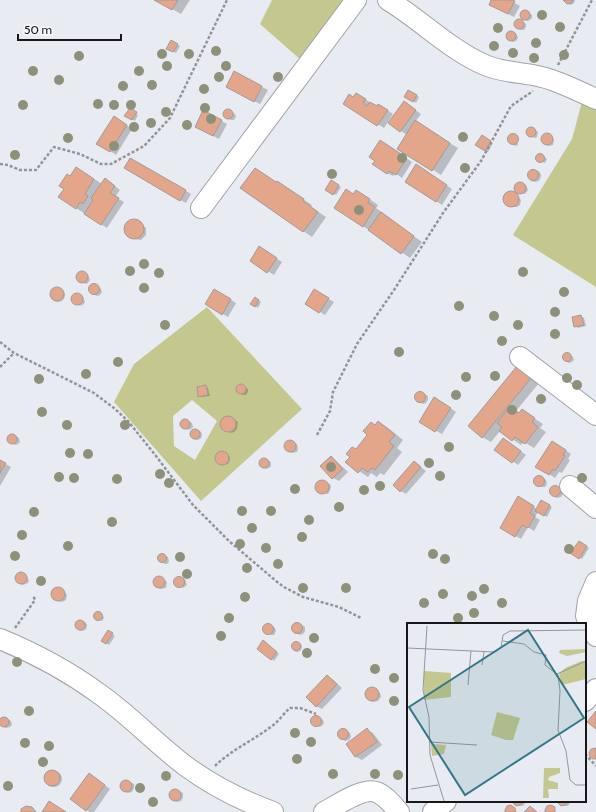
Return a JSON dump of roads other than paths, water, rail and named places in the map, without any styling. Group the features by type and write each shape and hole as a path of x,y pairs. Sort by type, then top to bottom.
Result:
{"street":[{"path":"201,208 356,0"},
{"path":"388,0 406,11 457,48 485,65 506,72 533,75 551,80 596,100"},
{"path":"520,357 596,415"},
{"path":"570,486 596,508"},
{"path":"596,582 588,601 586,616 596,636"},
{"path":"3,640 38,656 99,693 187,766 203,777 229,793 273,812"},
{"path":"586,700 596,689"},
{"path":"324,812 366,791 375,791 383,796 399,812"},
{"path":"433,812 445,802"}]}
